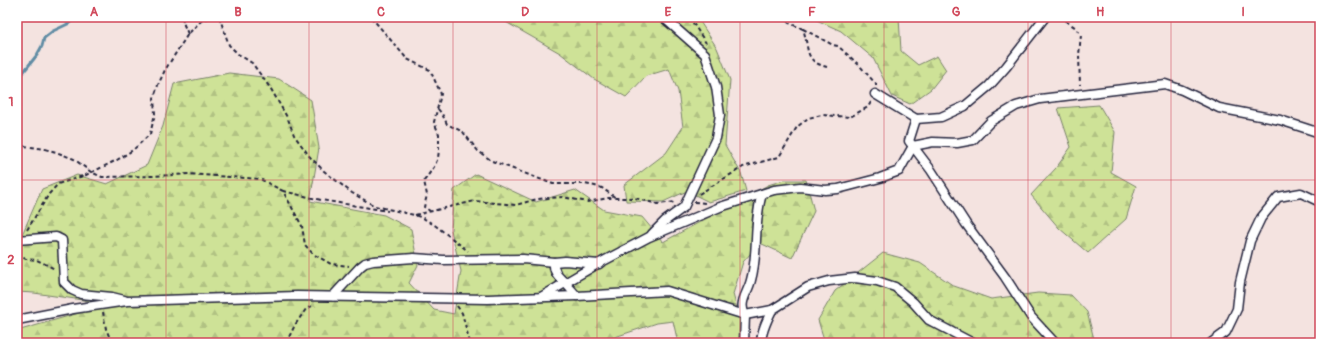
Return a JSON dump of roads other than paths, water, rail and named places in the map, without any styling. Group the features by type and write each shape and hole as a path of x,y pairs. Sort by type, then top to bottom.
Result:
{"street":[{"path":"649,237 665,220 684,207 716,138 720,115 716,87 706,54 663,17"},
{"path":"875,94 916,119 941,117 965,106 989,86 1006,67 1045,17"},
{"path":"541,298 565,283 649,237 720,207 774,190 800,186 825,190 838,189 880,178 899,171 913,146 933,142 957,143 973,140 991,121 1016,106 1040,99 1165,84 1182,90 1219,108 1280,120 1320,133"},
{"path":"916,119 909,141 931,170 966,224 1005,277 1031,317 1055,343"},
{"path":"1211,343 1226,332 1237,309 1240,282 1250,241 1260,218 1278,197 1301,193 1320,202"},
{"path":"744,343 745,315 742,305 751,280 756,253 755,237 762,194"},
{"path":"20,240 56,237 62,240 64,282 72,290 81,294 112,297 127,301"},
{"path":"333,296 348,278 366,263 373,261 414,258 443,260 479,258 523,259 554,262 565,261 599,264"},
{"path":"554,262 557,276 577,296"},
{"path":"17,320 127,301 298,296 488,299 541,298 667,291 745,315 772,310 808,287 829,281 855,278 877,281 895,287 913,302 929,320 973,343"},
{"path":"761,343 766,322 772,310"}],"waterway":[{"path":"17,80 37,55 44,38 53,31 70,23 74,17"}]}
